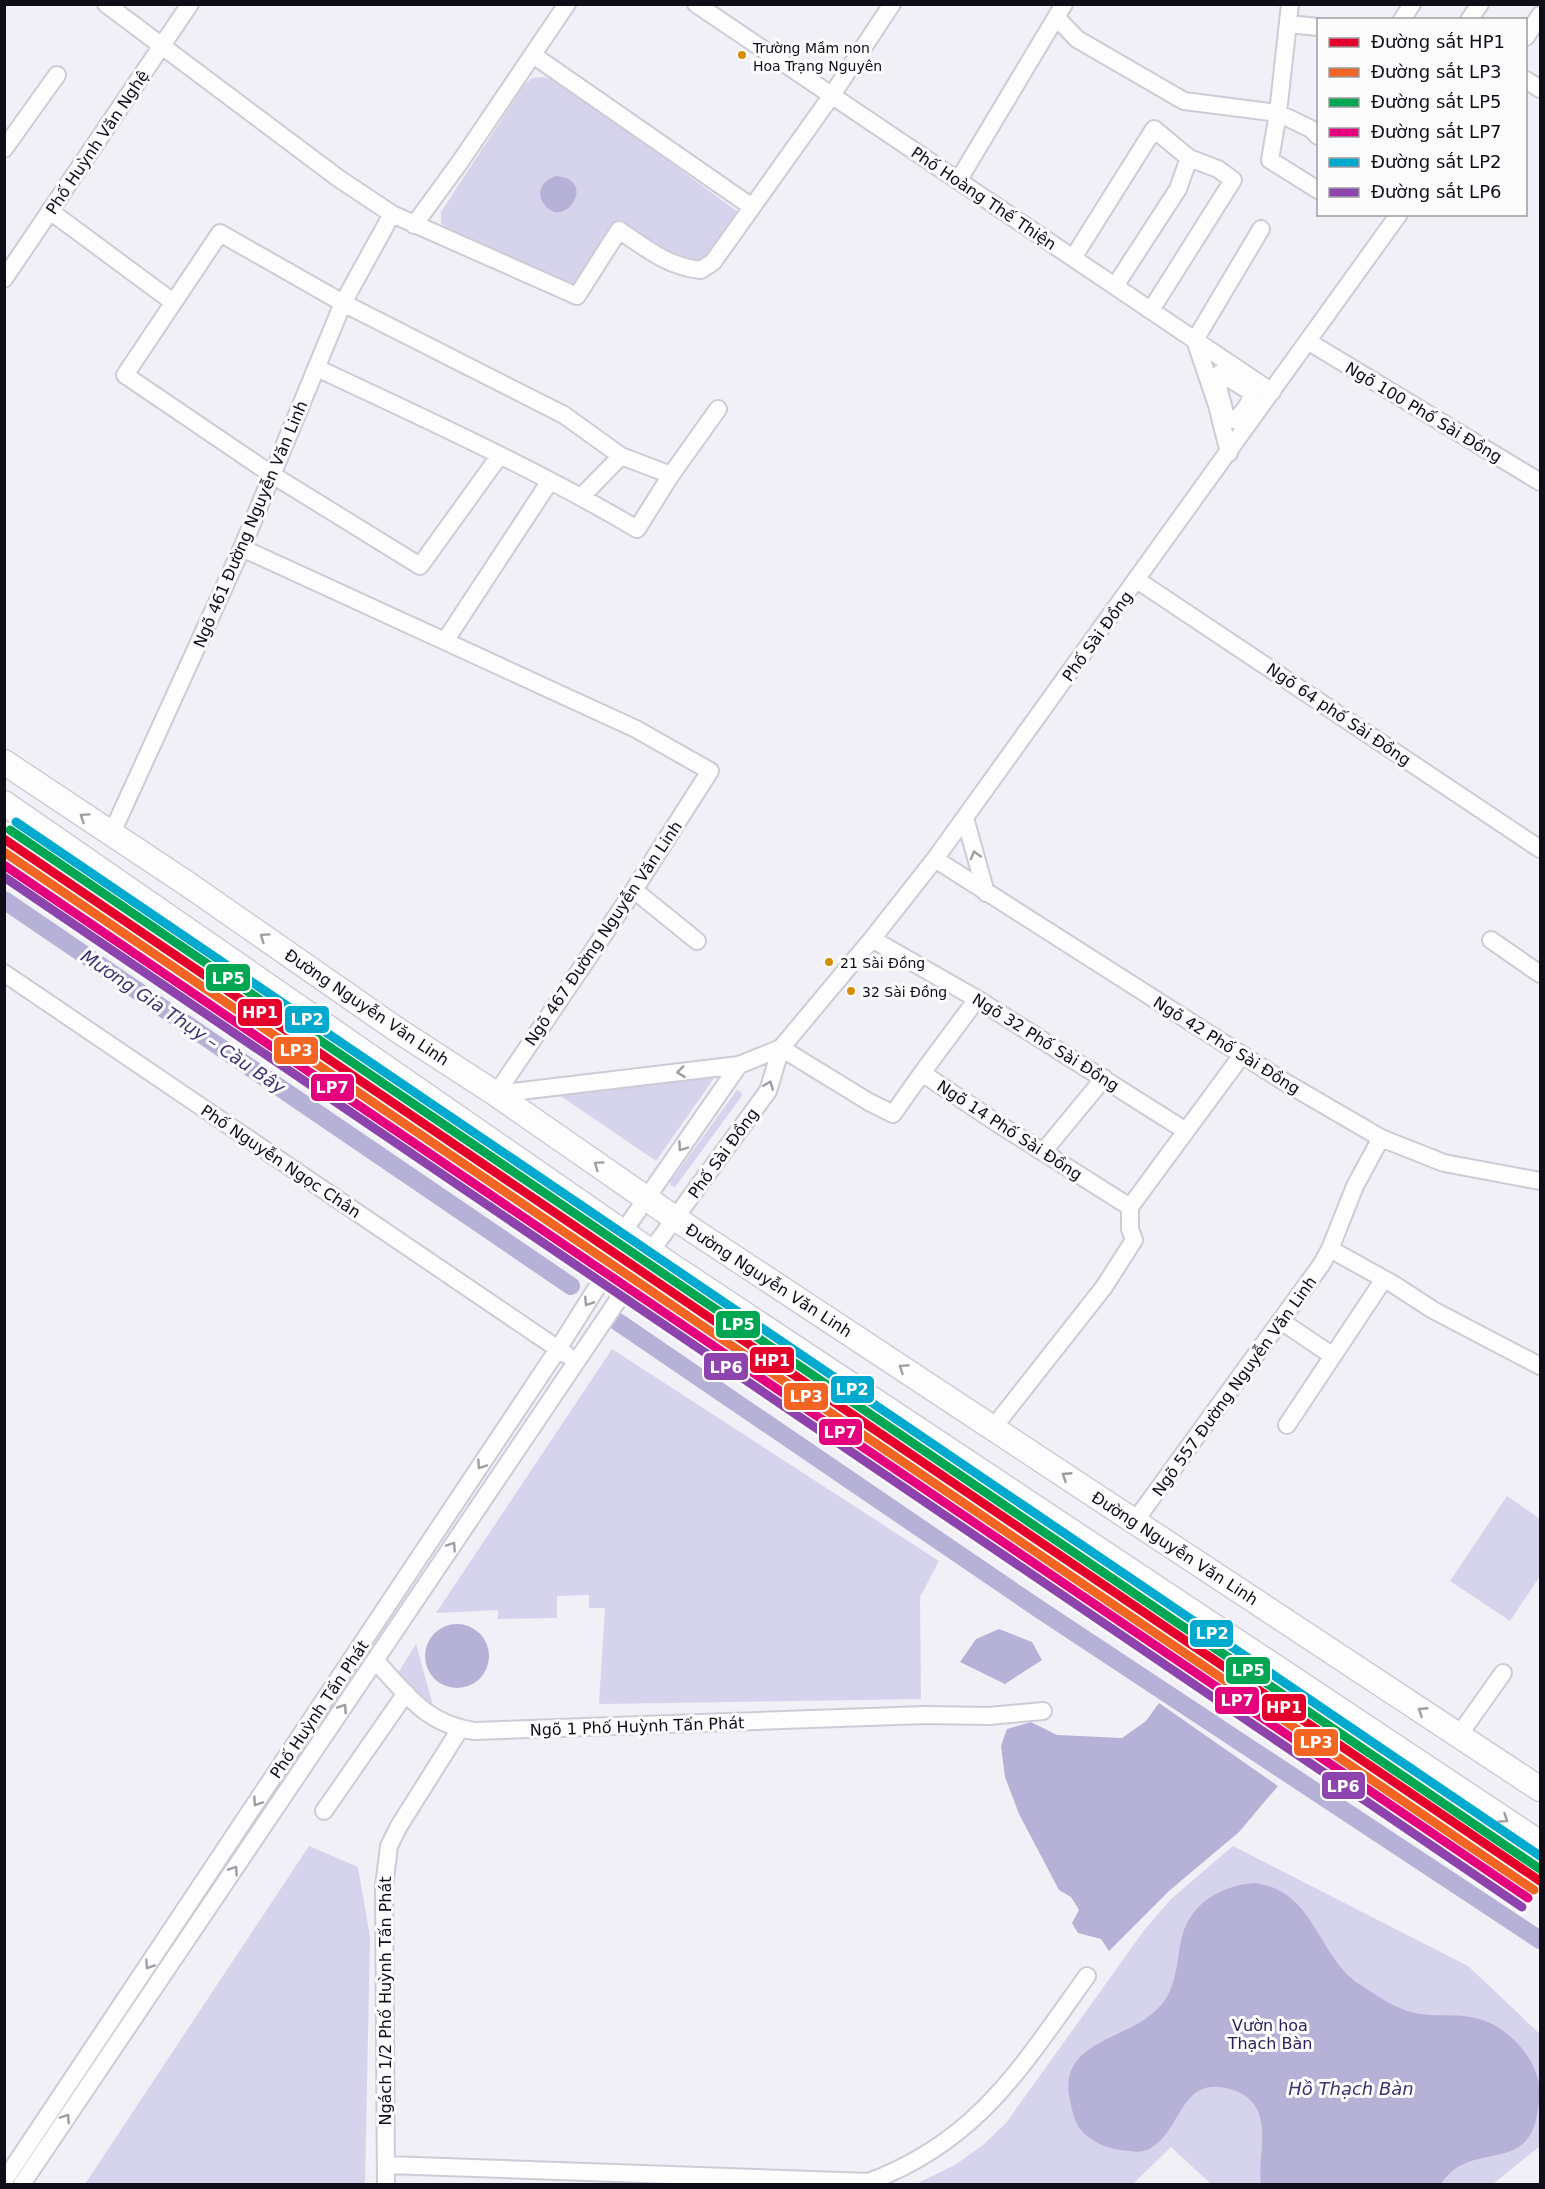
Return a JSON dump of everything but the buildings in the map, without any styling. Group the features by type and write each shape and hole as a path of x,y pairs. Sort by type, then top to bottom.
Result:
{"highway":[{"name":"Đường Nguyễn Văn Linh","path":"4,762 189,885 396,1029 496,1094 675,1219 1540,1789"},
{"path":"4,803 651,1251 1540,1843"},
{"path":"374,1058 396,1029"}],"street":[{"path":"106,4 338,178 392,214 577,296 619,230 666,262 684,269 701,270 713,262 832,95 892,4"},
{"name":"Phố Huỳnh Văn Nghệ","path":"5,277 190,4"},
{"path":"414,225 460,162 567,4"},
{"name":"Phố Hoàng Thế Thiện","path":"696,4 1272,392"},
{"path":"1290,4 1278,113 1270,160 1317,189"},
{"path":"1403,18 1412,4"},
{"path":"1470,18 1480,4"},
{"path":"957,181 1060,11 1077,39 1184,101 1278,113 1311,129 1317,135"},
{"path":"1288,24 1317,27"},
{"path":"533,55 752,207"},
{"path":"4,149 57,75"},
{"path":"1527,81 1540,89"},
{"path":"1073,258 1154,129 1189,158 1218,169 1233,180 1151,310"},
{"path":"1115,286 1178,189 1189,158"},
{"path":"50,211 173,302"},
{"name":"Ngõ 461 Đường Nguyễn Văn Linh","path":"111,835 242,548 344,303 392,214"},
{"name":"Phố Sài Đồng","path":"651,1251 768,1091 781,1048 935,859 1398,216"},
{"path":"1229,453 1217,405 1195,340 1261,229"},
{"path":"500,455 420,566 271,474 125,375 220,233 344,303 564,415 621,456 671,475"},
{"name":"Ngõ 100 Phố Sài Đồng","path":"1309,342 1540,482"},
{"path":"317,368 582,496 637,529 671,475 718,410"},
{"path":"582,496 621,456"},
{"path":"242,548 446,641 550,481"},
{"name":"Ngõ 64 phố Sài Đồng","path":"1137,580 1540,849"},
{"name":"Ngõ 467 Đường Nguyễn Văn Linh","path":"446,641 636,729 710,771 634,890 496,1094"},
{"path":"965,818 986,893"},
{"name":"Ngõ 42 Phố Sài Đồng","path":"935,859 1242,1055 1381,1138 1444,1163 1540,1181"},
{"path":"634,890 697,941"},
{"name":"Ngõ 32 Phố Sài Đồng","path":"872,939 977,999 1186,1131"},
{"path":"1491,940 1540,974"},
{"name":"Phố Nguyễn Ngọc Chân","path":"4,973 577,1361"},
{"name":"Ngõ 14 Phố Sài Đồng","path":"781,1048 869,1102 893,1114 977,999"},
{"name":"Phố Sài Đồng","path":"496,1094 739,1065 781,1048"},
{"path":"993,1428 1104,1287 1134,1240 1130,1229 1130,1207 1242,1055"},
{"path":"646,1199 739,1065"},
{"name":"Ngõ 14 Phố Sài Đồng","path":"922,1073 1130,1207"},
{"path":"1043,1152 1104,1078"},
{"name":"Ngõ 557 Đường Nguyễn Văn Linh","path":"1136,1521 1281,1321 1330,1249 1351,1193 1381,1138"},
{"name":"Phố Huỳnh Tấn Phát","path":"22,2184 35,2150 199,1891 558,1349 618,1254 623,1232 646,1199"},
{"path":"1330,1249 1433,1310 1540,1366"},
{"name":"Phố Huỳnh Tấn Phát","path":"4,2181 35,2150 213,1900 651,1251"},
{"path":"1287,1425 1384,1279"},
{"path":"1281,1321 1333,1356"},
{"name":"Ngõ 1 Phố Huỳnh Tấn Phát","path":"375,1660 424,1712 447,1725 460,1729 495,1731 925,1715 989,1716 1043,1711"},
{"path":"1459,1735 1503,1673"},
{"path":"324,1811 406,1694"},
{"name":"Ngách 1/2 Phố Huỳnh Tấn Phát","path":"386,2184 385,1866 389,1846 399,1826 460,1729"},
{"path":"199,1891 213,1900"},
{"path":"386,2166 866,2183 945,2143 984,2111 1022,2067 1087,1976"}],"green space":[{"path":"543,77 561,82 738,212 737,223 704,265 667,255 626,226 581,286 569,286 454,234 441,223 441,212 524,85 532,78"},
{"path":"717,1074 656,1161 552,1090"},
{"path":"737,1090 742,1096 675,1187 671,1186 670,1182"},
{"path":"612,1349 939,1561 920,1597 921,1699 599,1704 605,1608 589,1608 589,1595 557,1596 557,1618 498,1619 498,1610 436,1613"},
{"path":"1507,1496 1540,1519 1540,1576 1510,1621 1450,1581"},
{"path":"416,1644 434,1709 398,1673"},
{"path":"309,1846 358,1867 370,1937 365,2184 85,2184"},
{"name":"Hồ Thạch Bàn","path":"1233,1846 1468,1966 1540,2034 1540,2146 1493,2184 1211,2184 1171,2147 1133,2184 916,2184 955,2165 983,2145 1006,2123 1145,1929 1171,1899"}],"water":[{"path":"556,176 569,179 575,186 576,194 574,202 560,212 552,211 541,200 540,195 544,183"},
{"path":"451,1624 463,1624 480,1633 487,1644 489,1656 487,1668 480,1679 463,1688 451,1688 439,1683 430,1674 425,1662 425,1650 430,1638 439,1629"},
{"path":"999,1629 1032,1642 1042,1660 1005,1684 960,1662 976,1639"},
{"path":"1159,1703 1278,1786 1239,1832 1169,1891 1109,1951 1101,1939 1078,1933 1072,1923 1079,1910 1071,1897 1059,1890 1019,1814 1005,1777 1001,1746 1007,1729 1031,1722 1057,1735 1122,1738 1146,1721"},
{"name":"Hồ Thạch Bàn","path":"1255,1883 1275,1888 1291,1898 1303,1911 1333,1957 1345,1971 1359,1984 1381,1998 1412,2012 1427,2015 1465,2016 1489,2022 1516,2042 1535,2069 1539,2087 1537,2115 1531,2133 1521,2145 1509,2151 1467,2163 1453,2171 1441,2184 1261,2184 1262,2125 1259,2113 1244,2095 1218,2087 1204,2089 1193,2095 1162,2139 1148,2150 1136,2152 1114,2149 1104,2146 1085,2134 1077,2123 1070,2100 1069,2081 1073,2066 1095,2045 1140,2022 1163,2003 1174,1980 1184,1930 1189,1919 1203,1902 1222,1891"}],"waterway":[{"name":"Mương Gia Thụy – Cầu Bây","path":"4,900 571,1286"},
{"path":"618,1322 1039,1609 1540,1940"}],"rail line":[{"name":"LP2","path":"16,822 1540,1856"},
{"name":"LP5","path":"10,830 1540,1869"},
{"name":"HP1","path":"4,839 1540,1881"},
{"name":"LP3","path":"4,852 1534,1890"},
{"name":"LP7","path":"4,865 1528,1898"},
{"name":"LP6","path":"4,877 1522,1907"}],"place":[{"name":"Trường Mầm non Hoa Trạng Nguyên","path":"742,55"},
{"name":"21 Sài Đồng","path":"829,962"},
{"name":"32 Sài Đồng","path":"851,991"}],"park label":[{"name":"Vườn hoa Thạch Bàn","path":"1270,2034"}]}
